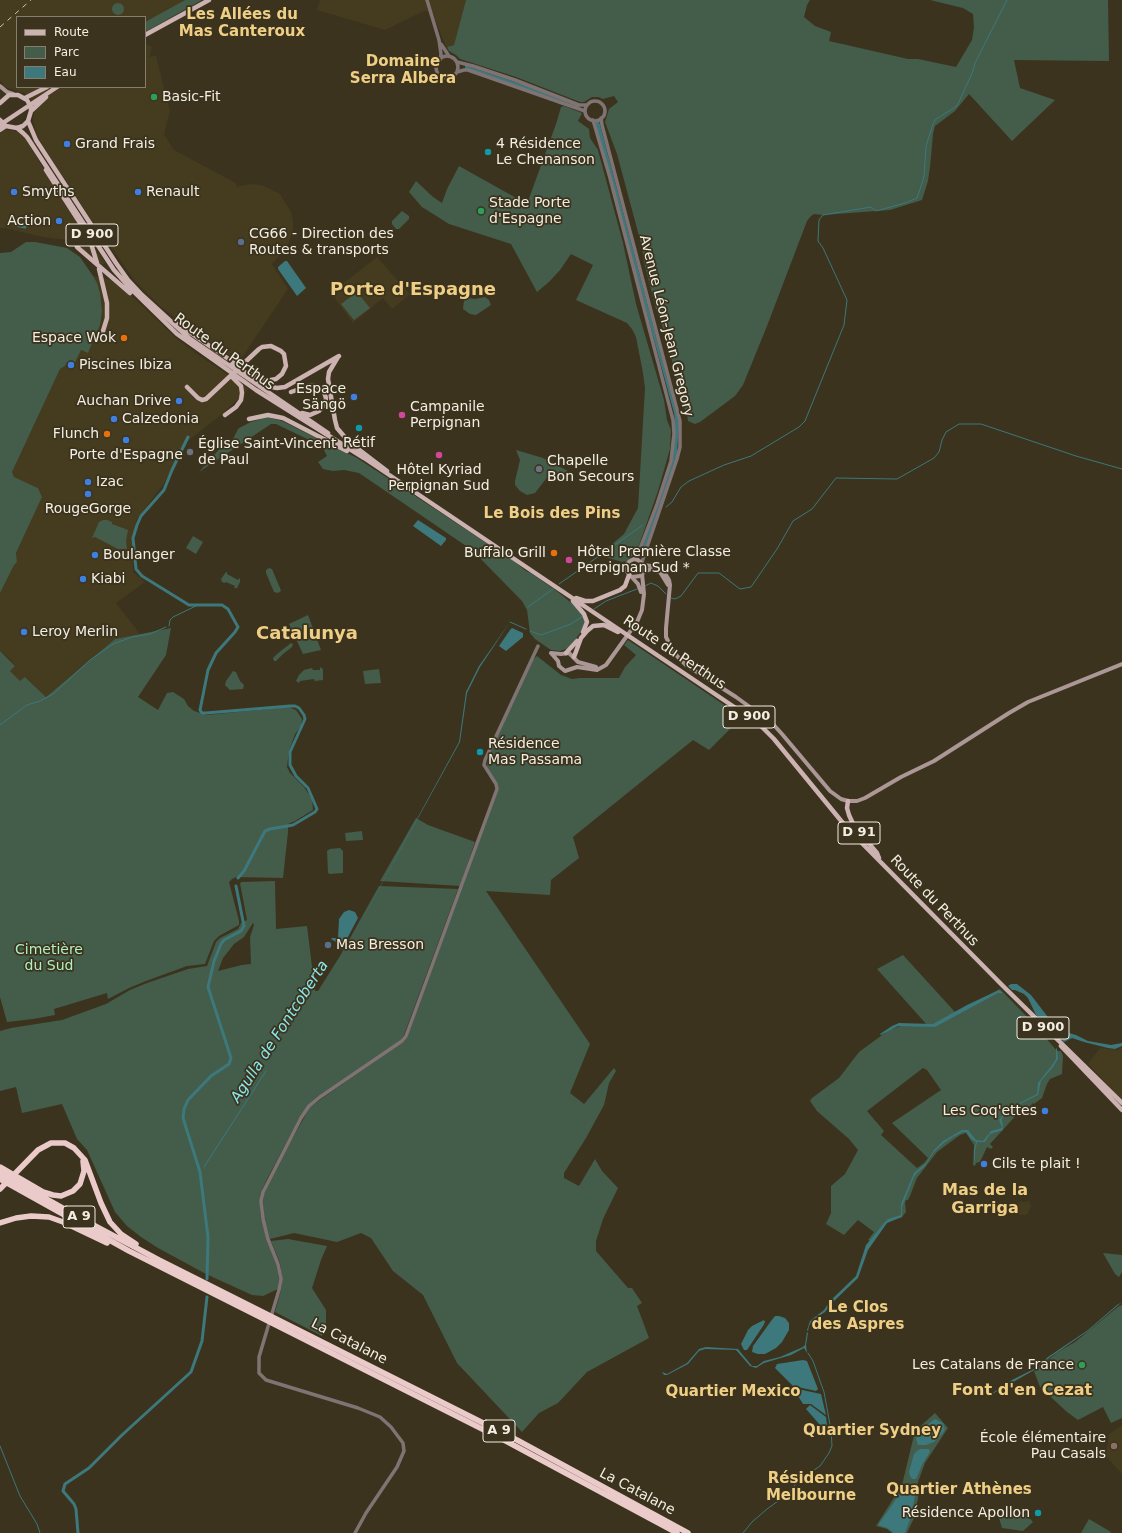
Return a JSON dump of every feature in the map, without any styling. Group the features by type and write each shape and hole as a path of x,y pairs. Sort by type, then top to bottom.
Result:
{"highway":[{"path":"0,1189 38,1150 51,1143 65,1143 80,1153 85,1160 110,1222 121,1234 150,1252 159,1260"},
{"path":"0,1167 43,1192 53,1195 66,1195 80,1184 83,1178 84,1163 80,1153"},
{"name":"La Catalane","path":"0,1173 159,1260 516,1440 688,1533"},
{"name":"La Catalane","path":"0,1179 129,1251 504,1440 677,1533"},
{"path":"0,1224 16,1218 31,1216 49,1218 63,1222 118,1248 129,1251"}],"main road":[{"path":"146,35 208,0"},
{"path":"0,86 7,92 26,99 31,109"},
{"path":"26,99 45,88"},
{"path":"0,130 2,124 52,88"},
{"path":"2,124 56,88"},
{"path":"2,124 17,128 23,126 28,121 31,109 60,88"},
{"path":"0,103 5,97 13,94"},
{"name":"Route du Perthus","path":"28,121 36,140 116,263 142,295 189,338 413,489 437,507"},
{"name":"Route du Perthus","path":"17,128 23,133 38,153 114,270 130,289 172,330 271,400 364,458 758,723 774,739 847,828 1004,987 1122,1110"},
{"path":"38,153 48,175 89,237 97,263"},
{"path":"78,246 172,330"},
{"path":"116,263 140,290 196,340 266,386 272,388 285,386 339,356 329,372 328,379 337,428 349,442 413,489"},
{"path":"99,269 107,303 107,318 103,331"},
{"path":"175,322 203,342 264,380 272,381 282,374 286,366 284,354 271,346 262,347 248,360 223,384 208,398 204,400 198,398 187,387"},
{"path":"177,334 205,358 238,381 241,386 241,400 233,410 225,415"},
{"path":"274,396 305,414 316,414 325,404 326,398 324,392 315,386 302,387 295,392 291,392"},
{"path":"249,419 268,415 283,418 358,457 417,496 437,507"},
{"path":"598,668 585,665 575,658 564,654 551,653 563,670 568,671 577,667 591,670 598,668 606,665 632,630 642,610 644,594 643,564 636,559 627,564 626,569 638,584 643,596"},
{"name":"D 91","path":"643,564 658,567 666,574 670,585 666,637 674,653 686,665 736,697 772,723 830,791 841,799 848,801 857,801 865,798 901,777 934,761 1028,702 1122,664"},
{"name":"D 91","path":"643,573 651,569 660,572 668,584 669,591"},
{"path":"631,576 638,577 643,573"},
{"path":"569,596 585,601 593,601 620,590 631,576"},
{"path":"558,661 571,649 582,634 587,622 582,609 560,589"},
{"path":"573,669 581,638 587,630 598,625 604,625 634,640"},
{"name":"D 91","path":"848,801 847,808 854,826 877,853 880,861"},
{"name":"Route du Perthus","path":"1004,987 1122,1103"}],"street":[{"path":"427,0 439,40 441,54 437,69 440,75 450,78 457,72 468,70 585,111"},
{"path":"439,40 449,56 457,62 515,80 579,105 587,105"},
{"path":"440,60 449,56"},
{"path":"457,62 457,72"},
{"path":"592,101 601,103 604,109 601,118 593,120 588,118 585,111 587,105 592,101"},
{"name":"Avenue Léon-Jean Gregory","path":"601,118 680,420 680,447 677,459 643,564"},
{"name":"Avenue Léon-Jean Gregory","path":"593,120 610,178 674,420 671,461 657,504 636,559"},
{"path":"355,1533 366,1513 403,1456 403,1443 380,1417 358,1408 302,1392 263,1378 258,1370 259,1357 281,1279 278,1264 268,1239 263,1219 261,1201 265,1187 301,1118 309,1106 402,1041 406,1036 497,789 496,784 484,765 485,760 538,646"}],"shaded area":[{"path":"0,0 185,0 146,21 146,16 16,16 16,88 146,88 146,44 152,47 149,57 156,55 170,111 164,134 174,150 236,183 237,187 249,184 262,185 280,194 291,212 293,230 287,248 272,264 288,289 239,362 205,340 161,307 135,281 88,215 38,138 33,121 35,108 27,94 5,87 0,80"},
{"path":"320,0 466,1 454,45 446,47 432,11 424,11 385,30 317,10"},
{"path":"4,130 16,131 25,137 49,179 105,263 102,265 96,262 77,243 69,240 42,237 0,228 0,133"},
{"path":"377,257 410,294 392,309 383,298 353,323 331,293"},
{"name":"Porte d'Espagne","path":"93,276 116,281 175,337 197,354 249,389 221,415 188,441 163,485 137,519 132,540 133,572 145,582 116,603 140,634 115,639 46,697 26,677 20,682 10,671 15,666 11,660 0,651 0,593 17,562 16,553 42,497 38,488 14,477 12,472 60,369 81,350 88,352 96,335 102,311 100,293"},
{"path":"1122,1047 1122,1100 1088,1064 1100,1048 1118,1050"},
{"path":"1021,1201 1030,1201 1031,1207 1025,1215 1019,1215 1013,1212 1016,1206 1015,1204"},
{"name":"École élémentaire Pau Casals","path":"1122,1425 1122,1474 1105,1455 1109,1438 1108,1435"}],"green space":[{"path":"185,0 202,0 146,31 146,21"},
{"path":"466,0 810,0 804,17 815,26 831,32 829,41 908,59 918,59 956,67 972,40 974,27 973,14 963,8 930,0 1108,0 1109,61 1014,60 1020,88 1055,100 1012,141 969,94 955,111 935,126 928,181 922,200 890,210 823,215 814,214 811,216 807,221 743,385 735,396 700,422 695,424 688,421 687,414 681,400 667,339 656,309 644,262 642,247 617,154 605,122 609,109 618,102 614,96 603,99 592,97 584,102 580,102 516,77 460,59 449,51 447,47 454,45"},
{"path":"116,3 120,3 124,9 120,15 116,15 112,11 112,7"},
{"path":"564,106 582,113 578,121 589,129 590,138 598,150 623,243 636,304 664,400 667,420 671,430 670,449 658,491 637,551 627,561 622,562 599,555 624,534 638,508 645,388 636,337 632,329 627,323 576,300 593,265 571,254 560,270 537,292 511,244 449,224 422,207 409,192 416,181 433,197 442,203 447,189 459,166 527,204 561,107"},
{"path":"402,211 409,216 409,219 399,229 396,229 392,224 392,221"},
{"path":"26,242 35,242 67,248 80,257 97,283 102,311 100,325 88,353 81,350 74,364 67,362 65,366 60,369 12,472 14,477 38,488 42,497 16,553 17,562 0,593 0,253 11,252"},
{"path":"357,292 370,308 354,320 341,304"},
{"path":"485,297 489,300 491,305 476,315 470,314 463,309 464,300 469,298 475,299"},
{"path":"268,417 282,421 357,458 531,573 580,610 585,622 580,633 569,648 560,651 551,650 535,639 530,633 527,610 522,601 472,550 359,473 344,470 333,471 323,469 318,462 327,456 322,446 276,424 271,424 199,472 223,445 233,439 238,429 251,422"},
{"path":"516,450 543,458 568,471 560,482 549,475 535,493 527,495 520,491 515,485 520,460"},
{"path":"103,520 112,522 112,524 128,530 126,541 127,549 118,549 95,537 92,538 99,522"},
{"path":"193,536 203,542 196,554 186,548"},
{"path":"269,568 272,569 280,588 281,591 278,593 274,592 266,573 266,570"},
{"path":"226,572 238,580 239,578 240,579 237,588 234,588 235,586 226,582 222,582 221,579"},
{"path":"308,615 321,650 303,654 289,624"},
{"name":"Cimetière du Sud","path":"171,628 166,655 138,697 158,710 167,693 173,692 184,699 188,706 194,711 207,715 289,707 296,710 302,719 301,726 295,734 289,751 287,767 290,773 304,787 312,799 313,810 288,824 283,878 236,877 229,882 239,925 219,936 214,941 205,964 187,966 129,988 108,999 107,993 54,1009 55,1015 7,1022 0,997 0,651 15,666 10,671 20,681 25,677 46,697 115,639"},
{"path":"628,640 742,717 709,750 693,740 573,837 579,858 551,880 550,895 486,891 590,1044 570,1093 584,1104 614,1068 616,1071 609,1083 604,1105 586,1138 564,1173 564,1178 579,1186 595,1159 602,1171 618,1188 603,1219 596,1241 596,1251 628,1288 632,1288 642,1303 637,1306 649,1338 587,1372 558,1403 539,1413 522,1432 457,1363 423,1295 393,1271 371,1238 361,1233 337,1242 294,1233 270,1239 264,1219 264,1193 268,1182 310,1107 403,1042 407,1037 498,789 487,767 488,757 532,660 537,656 561,675 572,679 619,678 625,667 636,655 624,645"},
{"path":"291,643 293,644 292,647 276,661 274,661 273,658"},
{"path":"320,667 323,669 323,680 315,681 314,679 300,681 299,683 296,681 304,670 312,668 313,670 320,670"},
{"path":"379,669 381,683 365,684 363,671"},
{"path":"233,671 236,672 240,681 244,685 243,689 230,690 225,685"},
{"path":"416,818 428,825 475,842 460,886 380,881"},
{"path":"362,831 363,840 346,841 345,833"},
{"path":"340,848 343,851 343,873 330,874 328,873 327,851 330,849"},
{"path":"275,881 276,929 307,926 315,991 318,991 340,956 379,886 458,889 401,1040 319,1096 300,1117 266,1181 261,1192 261,1219 277,1264 279,1279 278,1289 263,1296 252,1295 206,1274 141,1237 127,1226 115,1212 87,1150 77,1139 62,1104 22,1113 16,1087 0,1091 0,1031 62,1020 106,1004 130,990 147,983 188,969 207,966 216,942 220,938 238,929 241,923 247,920 240,883","holes":["253,923 254,925 250,937 251,964 218,971 223,958 234,944 244,937"]},
{"path":"903,955 955,1012 1000,989 1032,1022 1057,1051 1061,1051 1063,1056 1062,1074 1050,1079 1042,1098 1034,1104 1033,1103 1022,1114 1018,1113 990,1144 993,1147 991,1149 987,1147 980,1162 976,1163 975,1166 973,1165 974,1145 966,1133 960,1135 937,1152 917,1178 910,1196 905,1203 906,1212 902,1217 892,1219 886,1224 873,1242 868,1240 874,1232 858,1220 844,1235 826,1224 831,1213 831,1186 845,1174 858,1150 849,1139 817,1111 810,1101 839,1078 859,1052 889,1030 903,1025 928,1026 877,969","holes":["923,1068 927,1070 941,1090 892,1123 928,1158 917,1168 881,1135 884,1131 867,1111"]},
{"path":"288,1239 327,1246 312,1288 326,1310 326,1327 322,1336 275,1312 281,1290 282,1279 280,1263 271,1241"},
{"path":"1103,1253 1122,1255 1122,1272 1119,1277 1115,1274"},
{"name":"Les Catalans de France","path":"1122,1305 1122,1418 1111,1423 1103,1407 1078,1420 1040,1387 1034,1371 1058,1352 1075,1342"},
{"path":"935,1413 948,1428 925,1463 918,1482 918,1498 914,1518 907,1533 892,1533 887,1529 876,1526 902,1485 915,1431"},
{"path":"1024,1512 1033,1522 1023,1531 1002,1528 999,1518"},
{"path":"1089,1519 1111,1532 1081,1533"}],"water":[{"path":"465,65 524,85 579,107 465,69"},
{"path":"599,121 679,423 677,454 674,467 643,555 640,553 672,459 675,423 674,413 595,123"},
{"path":"287,261 306,288 297,296 278,269 278,267"},
{"path":"418,520 446,538 441,546 413,526"},
{"path":"510,622 480,667 467,693 460,742 347,947 459,742 466,692 479,666"},
{"path":"512,628 523,633 523,637 506,651 499,646"},
{"path":"349,910 355,912 358,918 341,950 339,944 331,939 338,938 339,919 344,912"},
{"path":"1011,984 1017,984 1031,995 1059,1030 1076,1035 1088,1041 1111,1045 1122,1043 1122,1046 1115,1049 1108,1048 1072,1038 1064,1042 1036,1015 1028,998 1024,994 1012,990 1008,986"},
{"path":"999,990 1003,993 998,993 935,1027 898,1026 881,1035 880,1034 899,1023 933,1024 967,1005"},
{"path":"1056,1048 1058,1059 1041,1081 1038,1095 1007,1112 1002,1118 1003,1130 990,1134 985,1142 977,1142 974,1166 974,1150 976,1142 971,1139 966,1132 953,1137 934,1152 925,1166 914,1177 902,1207 902,1217 887,1223 868,1250 858,1278 833,1302 825,1312 813,1320 808,1331 807,1330 810,1321 824,1310 830,1301 856,1276 866,1245 888,1219 901,1215 901,1204 914,1173 926,1163 934,1150 943,1141 962,1130 968,1130 976,1140 983,1141 991,1131 1002,1128 999,1120 1006,1110 1037,1094 1038,1083 1056,1059"},
{"path":"1122,1302 1088,1331 1049,1358 1036,1369 985,1398 1012,1380 1036,1368 1048,1357 1088,1330"},
{"path":"775,1316 785,1318 789,1323 789,1330 782,1342 776,1348 765,1354 752,1352 753,1346"},
{"path":"764,1320 765,1322 763,1326 747,1350 744,1350 741,1344 748,1330 752,1326"},
{"path":"807,1332 807,1353 804,1348 791,1355 764,1363 756,1368 750,1366 736,1350 705,1349 699,1351 688,1364 667,1375 664,1375 662,1372 667,1374 687,1363 699,1349 706,1347 738,1349 752,1366 757,1366 764,1361 780,1357 803,1347 805,1345"},
{"path":"803,1360 807,1361 818,1389 816,1391 793,1386 775,1368 777,1364"},
{"path":"793,1388 821,1394 826,1415 811,1404 803,1404"},
{"path":"810,1405 826,1417 828,1433 806,1409"},
{"path":"935,1419 943,1423 945,1429 943,1433 934,1442 926,1445 918,1445 916,1439 919,1431"},
{"path":"920,1449 929,1449 930,1452 916,1479 912,1479 909,1472 914,1454"},
{"path":"906,1485 914,1487 916,1490 911,1517 905,1533 894,1533 887,1528 878,1525"}],"waterway":[{"name":"Agulla de Fontcoberta","path":"666,507 672,502 681,487 689,481 724,465 751,456 799,427 805,421 844,325 847,300 823,248 818,241 819,220 823,215 871,207 876,211 917,198 924,177 926,146 933,124 936,119 958,104 973,71 975,63 1007,0"},
{"path":"15,225 25,227"},
{"path":"671,598 675,599 681,596 698,573 719,573 740,589 751,587 777,549 793,521 812,509 836,478 897,479 934,458 939,452 946,432 959,424 981,424 1076,456 1122,469"},
{"path":"188,437 164,490 141,516 137,525 133,538 136,569 142,576 189,605 222,605 228,609 238,627 216,653 208,670 200,710 202,713 206,713 290,706 299,708 305,719 290,752 290,765 296,776 308,788 317,809 315,812 293,825 265,831 244,871 238,878"},
{"name":"Agulla de Fontcoberta","path":"559,584 643,525"},
{"path":"645,586 651,583 658,586 666,594"},
{"name":"Agulla de Fontcoberta","path":"528,607 553,589"},
{"path":"594,609 606,601 637,589"},
{"path":"169,626 170,620 173,617 198,605"},
{"path":"530,631 541,635 571,624 583,616"},
{"path":"510,622 526,629"},
{"path":"0,725 27,705 40,701 53,694 90,660 113,644 132,637 150,634 166,627"},
{"path":"207,1279 208,1237 200,1172 183,1118 184,1109 188,1100 211,1076 229,1064 231,1058 208,987 214,961 221,944 224,940 241,931 244,926 236,886"},
{"name":"Agulla de Fontcoberta","path":"204,1167 266,1071"},
{"path":"78,1533 76,1509 74,1504 63,1491 65,1484 89,1468 122,1435 191,1372 202,1341 207,1297"},
{"path":"743,1533 752,1522 789,1493 797,1482 820,1466 832,1446 831,1430 824,1392 813,1361 808,1353"},
{"path":"0,1446 20,1496 37,1524 40,1533"}],"railway":[{"path":"0,27 31,0"}],"place":[{"name":"Basic-Fit","path":"154,97"},
{"name":"Grand Frais","path":"67,144"},
{"name":"4 Résidence Le Chenanson","path":"488,152"},
{"name":"Smyths","path":"14,192"},
{"name":"Renault","path":"138,192"},
{"name":"Stade Porte d'Espagne","path":"481,211"},
{"name":"Action","path":"59,221"},
{"name":"CG66 - Direction des Routes & transports","path":"241,242"},
{"name":"Espace Wok","path":"124,338"},
{"name":"Piscines Ibiza","path":"71,365"},
{"name":"Espace Sängö","path":"354,397"},
{"name":"Auchan Drive","path":"179,401"},
{"name":"Campanile Perpignan","path":"402,415"},
{"name":"Calzedonia","path":"114,419"},
{"name":"Rétif","path":"359,428"},
{"name":"Flunch","path":"107,434"},
{"name":"Porte d'Espagne","path":"126,440"},
{"name":"Église Saint-Vincent de Paul","path":"190,452"},
{"name":"Hôtel Kyriad Perpignan Sud","path":"439,455"},
{"name":"Chapelle Bon Secours","path":"539,469"},
{"name":"Izac","path":"88,482"},
{"name":"RougeGorge","path":"88,494"},
{"name":"Buffalo Grill","path":"554,553"},
{"name":"Boulanger","path":"95,555"},
{"name":"Hôtel Première Classe Perpignan Sud *","path":"569,560"},
{"name":"Kiabi","path":"83,579"},
{"name":"Leroy Merlin","path":"24,632"},
{"name":"Résidence Mas Passama","path":"480,752"},
{"name":"Mas Bresson","path":"328,945"},
{"name":"Les Coq'ettes","path":"1045,1111"},
{"name":"Cils te plait !","path":"984,1164"},
{"name":"Les Catalans de France","path":"1082,1365"},
{"name":"École élémentaire Pau Casals","path":"1114,1446"},
{"name":"Résidence Apollon","path":"1038,1513"}],"district":[{"name":"Les Allées du Mas Canteroux","path":"242,24"},
{"name":"Domaine Serra Albera","path":"403,70"},
{"name":"Porte d'Espagne","path":"413,290"},
{"name":"Le Bois des Pins","path":"552,514"},
{"name":"Catalunya","path":"307,634"},
{"name":"Mas de la Garriga","path":"985,1200"},
{"name":"Le Clos des Aspres","path":"858,1316"},
{"name":"Font d'en Cezat","path":"1022,1391"},
{"name":"Quartier Mexico","path":"733,1392"},
{"name":"Quartier Sydney","path":"872,1431"},
{"name":"Résidence Melbourne","path":"811,1488"},
{"name":"Quartier Athènes","path":"959,1490"}]}
